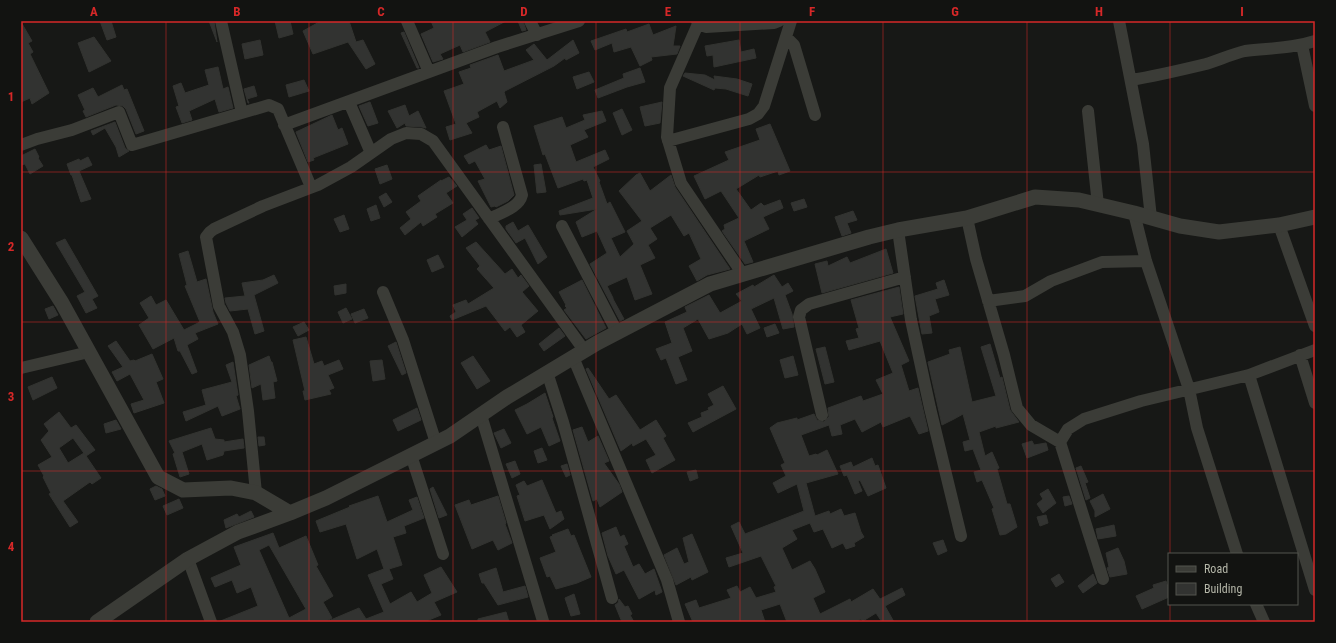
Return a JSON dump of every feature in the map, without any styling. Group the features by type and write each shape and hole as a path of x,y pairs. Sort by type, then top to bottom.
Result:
{"street":[{"path":"221,21 242,113"},
{"path":"407,21 429,72"},
{"path":"530,21 537,35"},
{"path":"284,125 497,47 579,21"},
{"path":"742,273 681,183 667,137 670,88 698,22 706,27 774,23 779,21"},
{"path":"668,141 749,119 758,114 764,106 791,21"},
{"path":"1119,21 1144,144 1151,218"},
{"path":"786,37 794,45 816,115"},
{"path":"1131,80 1201,65 1244,52 1281,49 1315,41"},
{"path":"1302,45 1315,106"},
{"path":"349,102 371,153"},
{"path":"21,145 37,139 72,130 119,112 132,145 269,105 278,109 312,187"},
{"path":"1088,111 1098,205"},
{"path":"489,219 515,206 521,200 522,195 503,127"},
{"path":"256,493 248,411 240,356 232,332 219,306 206,237 214,229 262,206 312,187 351,167 391,139 406,133 421,134 433,141 489,219 578,354 667,580 679,622"},
{"path":"97,622 188,559 238,532 326,498 450,436 507,397 617,332 710,284 742,273 869,236 967,218 1035,198 1079,200 1180,226 1219,232 1279,225 1315,217"},
{"path":"1134,213 1146,262 1189,389 1197,428 1237,553"},
{"path":"967,218 976,259 1004,355 1017,408 1031,425 1060,442 1103,579"},
{"path":"1279,225 1315,326"},
{"path":"562,226 617,332"},
{"path":"898,230 911,320 928,401 961,536"},
{"path":"21,238 62,303 158,477 183,490 231,488 256,493 290,513"},
{"path":"988,300 1025,296 1051,281 1102,262 1146,262"},
{"path":"822,416 799,318 800,310 809,304 905,277"},
{"path":"383,292 403,340 436,443"},
{"path":"1060,442 1068,429 1084,420 1141,401 1249,375 1315,350"},
{"path":"21,368 89,352"},
{"path":"1300,355 1315,403"},
{"path":"548,372 612,598"},
{"path":"1249,375 1315,590"},
{"path":"481,415 544,621"},
{"path":"411,455 443,554"},
{"path":"188,559 211,622"},
{"path":"1256,605 1264,622"}],"building":[{"path":"100,21 111,21 116,37 107,40"},
{"path":"209,21 214,21 217,42"},
{"path":"275,21 290,21 293,34 279,38"},
{"path":"321,21 349,21 356,42 363,40 375,64 366,69 348,42 313,54 303,31"},
{"path":"431,21 506,21 485,32 490,42 463,52 460,45 440,54 443,59 433,62 421,34 434,28"},
{"path":"518,21 523,21 526,30 522,31"},
{"path":"21,22 32,41 28,43 33,52 30,54 49,93 32,104 30,98 21,102"},
{"path":"649,24 653,35 676,26 673,46 680,46 677,54 651,57 652,60 640,66 631,47 614,52 612,43 595,50 591,41 626,29 627,32"},
{"path":"404,32 419,68 417,68 401,33"},
{"path":"94,37 111,61 89,72 78,43"},
{"path":"260,40 263,55 245,59 242,44"},
{"path":"573,40 579,53 566,60 565,58 554,66 505,91 507,102 500,108 497,101 477,112 479,117 466,123 472,133 450,140 446,127 456,124 444,91 464,84 459,72 471,68 470,65 498,55 504,71 534,60 526,50 534,44 547,60"},
{"path":"739,40 741,52 754,49 756,58 714,67 713,55 707,56 705,46"},
{"path":"218,67 223,89 228,87 233,108 219,112 215,99 189,111 192,120 182,123 176,107 179,106 173,86 181,83 185,93 209,85 205,70"},
{"path":"640,68 645,82 598,98 595,90 624,78 623,74"},
{"path":"589,72 594,82 577,89 573,77"},
{"path":"685,73 705,75 715,80 714,76 737,79 752,84 748,96 726,89 715,88 714,90 683,76"},
{"path":"304,80 309,91 289,97 286,85"},
{"path":"122,85 124,90 127,89 144,131 136,134 126,109 123,106 116,105 86,117 83,111 85,110 78,95 93,88 98,97"},
{"path":"254,86 257,96 247,99 248,103 244,89"},
{"path":"370,102 378,123 368,126 359,106"},
{"path":"662,102 660,123 645,126 640,107"},
{"path":"405,105 409,116 418,111 426,128 406,126 405,123 397,128 388,111"},
{"path":"622,109 632,130 622,135 613,113"},
{"path":"602,111 606,121 584,130 588,137 570,145 576,162 605,150 609,159 593,167 600,181 599,182 607,204 610,202 625,232 611,238 620,257 634,244 627,231 642,221 619,191 640,173 650,191 671,175 675,187 730,269 707,275 697,281 689,266 701,259 689,233 684,236 671,215 650,228 657,239 648,245 655,258 640,265 652,294 635,300 627,277 607,286 624,319 620,321 590,264 607,253 597,231 582,237 576,222 597,209 560,215 559,211 593,198 587,180 584,181 583,179 558,188 545,154 543,155 534,126 562,117 566,128 585,120 583,115"},
{"path":"332,115 338,130 342,128 348,144 313,158 314,160 308,162 296,132"},
{"path":"115,122 125,148 129,151 119,157 116,147 105,128 93,135 91,131"},
{"path":"770,124 790,171 779,175 778,171 760,177 759,175 736,189 751,210 761,203 764,206 780,200 783,208 763,217 769,229 744,241 753,262 745,264 722,231 725,229 724,225 739,218 721,191 705,199 694,176 729,160 725,152 760,140 756,129"},
{"path":"486,145 489,150 501,146 514,195 508,201 496,207 491,207 478,181 485,179 475,161 469,164 464,156"},
{"path":"35,149 43,166 30,174 25,164 21,165 21,156"},
{"path":"88,157 92,165 79,171 91,199 81,202 67,164 79,159 80,161"},
{"path":"541,164 546,192 537,193 534,165"},
{"path":"387,165 392,179 380,184 375,169"},
{"path":"449,177 457,186 446,193 453,203 435,214 437,217 423,226 421,222 405,235 400,228 411,219 406,212 421,201 418,196 441,180"},
{"path":"386,193 392,202 384,207 379,197"},
{"path":"804,199 807,207 794,211 791,203"},
{"path":"376,205 380,218 371,221 367,209"},
{"path":"472,208 479,218 475,220 478,224 462,237 455,227 467,220 463,214"},
{"path":"853,211 857,220 847,223 851,233 842,236 835,217"},
{"path":"344,215 349,229 340,232 334,219"},
{"path":"513,222 518,231 528,225 547,257 538,264 525,238 516,243 506,229 506,226"},
{"path":"65,239 98,296 92,299 97,308 86,313 77,296 85,292 56,243"},
{"path":"476,242 505,274 512,269 518,278 521,275 529,286 522,292 538,311 521,325 525,332 517,337 510,327 505,331 486,306 452,320 450,316 456,312 453,305 466,300 468,304 494,288 477,269 480,266 466,248"},
{"path":"886,249 893,273 822,293 815,264 827,261 828,266 847,257 850,263"},
{"path":"188,251 197,282 206,279 213,312 218,324 195,333 198,339 187,345 197,372 192,374 180,351 178,351 174,338 153,349 139,325 149,318 140,303 151,296 156,305 166,300 184,330 200,322 185,286 187,285 179,254"},
{"path":"438,255 444,267 432,272 427,260"},
{"path":"274,275 278,283 254,295 264,331 255,334 248,309 230,311 225,298 245,296 242,283 263,280"},
{"path":"774,275 782,287 788,283 793,291 785,295 792,314 794,327 783,329 774,298 751,309 760,328 747,334 742,324 728,333 709,339 698,319 683,328 692,351 678,357 687,380 676,384 666,358 661,360 656,349 672,343 665,322 687,312 685,307 709,295 720,313 742,301 736,294 753,285 754,287"},
{"path":"582,280 606,328 586,339 564,310 567,308 559,292"},
{"path":"944,280 949,295 935,299 939,312 929,316 932,333 922,334 915,296 938,289 936,283"},
{"path":"346,284 346,293 335,295 334,286"},
{"path":"899,287 903,314 890,317 909,361 901,365 909,391 918,388 928,431 919,434 910,416 883,427 881,422 862,432 855,419 840,425 842,434 832,436 829,425 801,435 809,456 817,455 827,450 838,474 806,483 815,516 829,511 830,514 841,509 844,516 855,513 864,537 854,543 855,546 846,549 843,543 832,548 823,529 814,532 810,523 792,530 797,539 782,548 792,570 810,561 815,569 825,592 813,598 820,614 850,599 851,602 873,589 880,599 902,588 905,595 885,606 894,622 882,622 876,613 863,621 861,619 855,622 787,622 780,604 761,610 765,622 693,622 685,604 696,600 699,608 731,598 727,590 737,586 740,592 750,587 756,598 776,592 774,587 776,586 761,556 729,567 726,558 743,553 731,526 739,522 745,534 804,511 797,484 778,493 773,483 786,476 781,465 785,463 770,428 777,423 797,418 797,420 814,414 817,420 824,422 829,417 828,408 861,396 863,401 883,394 876,380 893,373 880,341 849,350 846,341 859,338 856,329 859,328 851,300"},
{"path":"53,306 58,315 49,319 45,309"},
{"path":"346,308 352,319 343,323 338,312"},
{"path":"364,309 368,318 355,323 351,314"},
{"path":"304,322 309,330 298,336 293,327"},
{"path":"775,324 779,333 767,337 764,328"},
{"path":"559,328 565,336 544,351 539,344"},
{"path":"306,337 314,364 322,361 324,366 339,360 343,369 328,375 334,388 329,390 331,394 305,400 303,391 305,391 293,340"},
{"path":"116,341 130,361 135,361 152,354 163,379 156,382 164,403 134,413 131,404 144,400 130,374 117,381 112,372 123,367 108,346"},
{"path":"396,342 406,373 402,375 388,346"},
{"path":"990,344 1000,378 1002,377 1010,410 1019,422 996,428 996,426 979,432 985,456 992,452 999,468 997,469 1007,504 1010,504 1017,527 1006,534 1000,535 992,509 994,508 982,480 977,482 974,472 981,470 973,449 965,451 963,442 970,440 963,414 942,425 928,362 950,354 949,350 960,347 972,402 996,396 981,347"},
{"path":"825,347 834,382 825,384 816,349"},
{"path":"269,356 277,381 273,382 275,398 263,400 261,384 252,388 249,365"},
{"path":"473,356 490,381 477,389 461,363"},
{"path":"793,356 798,375 785,378 780,360"},
{"path":"382,360 385,379 373,381 370,361"},
{"path":"233,362 238,395 236,396 240,409 222,416 218,406 186,421 183,412 206,405 202,390 232,382 226,365"},
{"path":"588,368 609,399 616,395 640,430 656,420 666,436 663,438 675,460 652,473 646,460 656,455 646,439 633,446 632,443 621,451 586,369"},
{"path":"52,377 57,388 33,400 28,387"},
{"path":"723,386 736,409 693,432 688,423 702,417 701,413 709,410 708,408 714,405 708,394"},
{"path":"545,393 560,441 549,446 541,427 527,434 515,410"},
{"path":"417,408 421,420 398,431 393,420"},
{"path":"59,412 71,428 76,425 95,450 86,456 101,478 92,484 90,482 63,501 78,522 70,527 49,494 51,493 38,465 52,457 41,440 49,431 44,424","holes":["73,438 84,453 68,463 59,448"]},
{"path":"116,420 121,429 106,433 104,424"},
{"path":"582,427 588,442 598,436 609,461 604,463 619,484 622,492 600,507 597,499 593,501 573,430"},
{"path":"211,428 215,439 224,440 224,442 243,439 244,448 224,451 223,455 207,460 202,444 182,452 189,474 180,477 173,454 175,453 169,441"},
{"path":"504,429 511,443 501,448 494,433"},
{"path":"258,437 264,437 265,445 259,446"},
{"path":"1032,441 1034,445 1046,443 1048,450 1027,458 1022,444"},
{"path":"542,448 547,460 538,463 534,451"},
{"path":"872,458 875,466 878,465 886,488 868,496 860,480 858,481 862,491 855,494 847,475 844,476 840,466 851,462 853,467"},
{"path":"515,461 520,474 512,478 506,464"},
{"path":"567,464 570,475 566,477 561,466"},
{"path":"1081,466 1088,482 1085,483 1090,498 1086,500 1076,468"},
{"path":"696,470 698,478 690,481 687,472"},
{"path":"542,480 556,513 561,511 564,519 550,529 544,515 525,521 517,496 520,495 516,485 524,481 527,486"},
{"path":"156,486 162,489 165,496 155,500 150,489"},
{"path":"433,487 447,515 439,518 430,489"},
{"path":"1048,489 1056,503 1043,513 1037,504 1043,499 1040,494"},
{"path":"1103,494 1110,509 1095,517 1095,511 1090,501"},
{"path":"378,496 387,522 413,510 409,500 417,497 424,518 404,526 406,533 393,537 402,565 389,569 393,579 381,584 390,604 411,592 417,602 432,593 424,575 441,567 457,592 434,602 441,615 424,622 326,622 359,608 366,619 384,612 368,575 384,569 377,549 357,559 346,524 320,532 316,521 350,507 349,506"},
{"path":"498,496 506,523 505,524 512,543 498,550 493,540 472,549 455,505 469,500 471,505"},
{"path":"1069,496 1072,504 1065,506 1063,497"},
{"path":"179,499 183,508 167,515 163,506"},
{"path":"251,511 254,517 226,528 224,520 237,514 239,517"},
{"path":"1046,515 1048,523 1040,526 1037,517"},
{"path":"1114,525 1116,536 1098,539 1096,529"},
{"path":"616,527 620,537 624,535 628,544 624,546 633,567 639,564 645,574 654,569 662,592 656,595 655,590 639,599 624,570 616,574 608,556 602,533"},
{"path":"568,529 571,536 574,535 591,577 556,589 550,576 547,577 540,558 556,552 550,537"},
{"path":"273,533 279,548 306,536 318,565 316,566 333,596 323,602 332,618 325,622 218,622 258,606 251,587 237,593 232,580 215,587 211,578 241,565 234,547","holes":["269,545 306,609 289,618 259,550"]},
{"path":"692,534 708,572 692,580 691,577 676,585 664,555 677,548 684,564 689,562 683,538"},
{"path":"943,540 947,551 938,555 933,543"},
{"path":"1118,548 1124,561 1127,574 1110,577 1107,568 1109,567 1106,553"},
{"path":"496,568 503,592 525,586 528,597 498,605 484,583 482,583 479,574"},
{"path":"1059,574 1064,582 1056,587 1051,579"},
{"path":"1093,574 1097,583 1083,593 1078,586"},
{"path":"1166,581 1168,587 1168,597 1142,609 1136,596 1154,588 1153,585"},
{"path":"574,594 580,614 571,616 565,598"},
{"path":"619,599 625,607 628,606 632,614 630,615 634,622 622,622 615,605 618,603"},
{"path":"506,612 509,622 478,622 478,619"}]}
